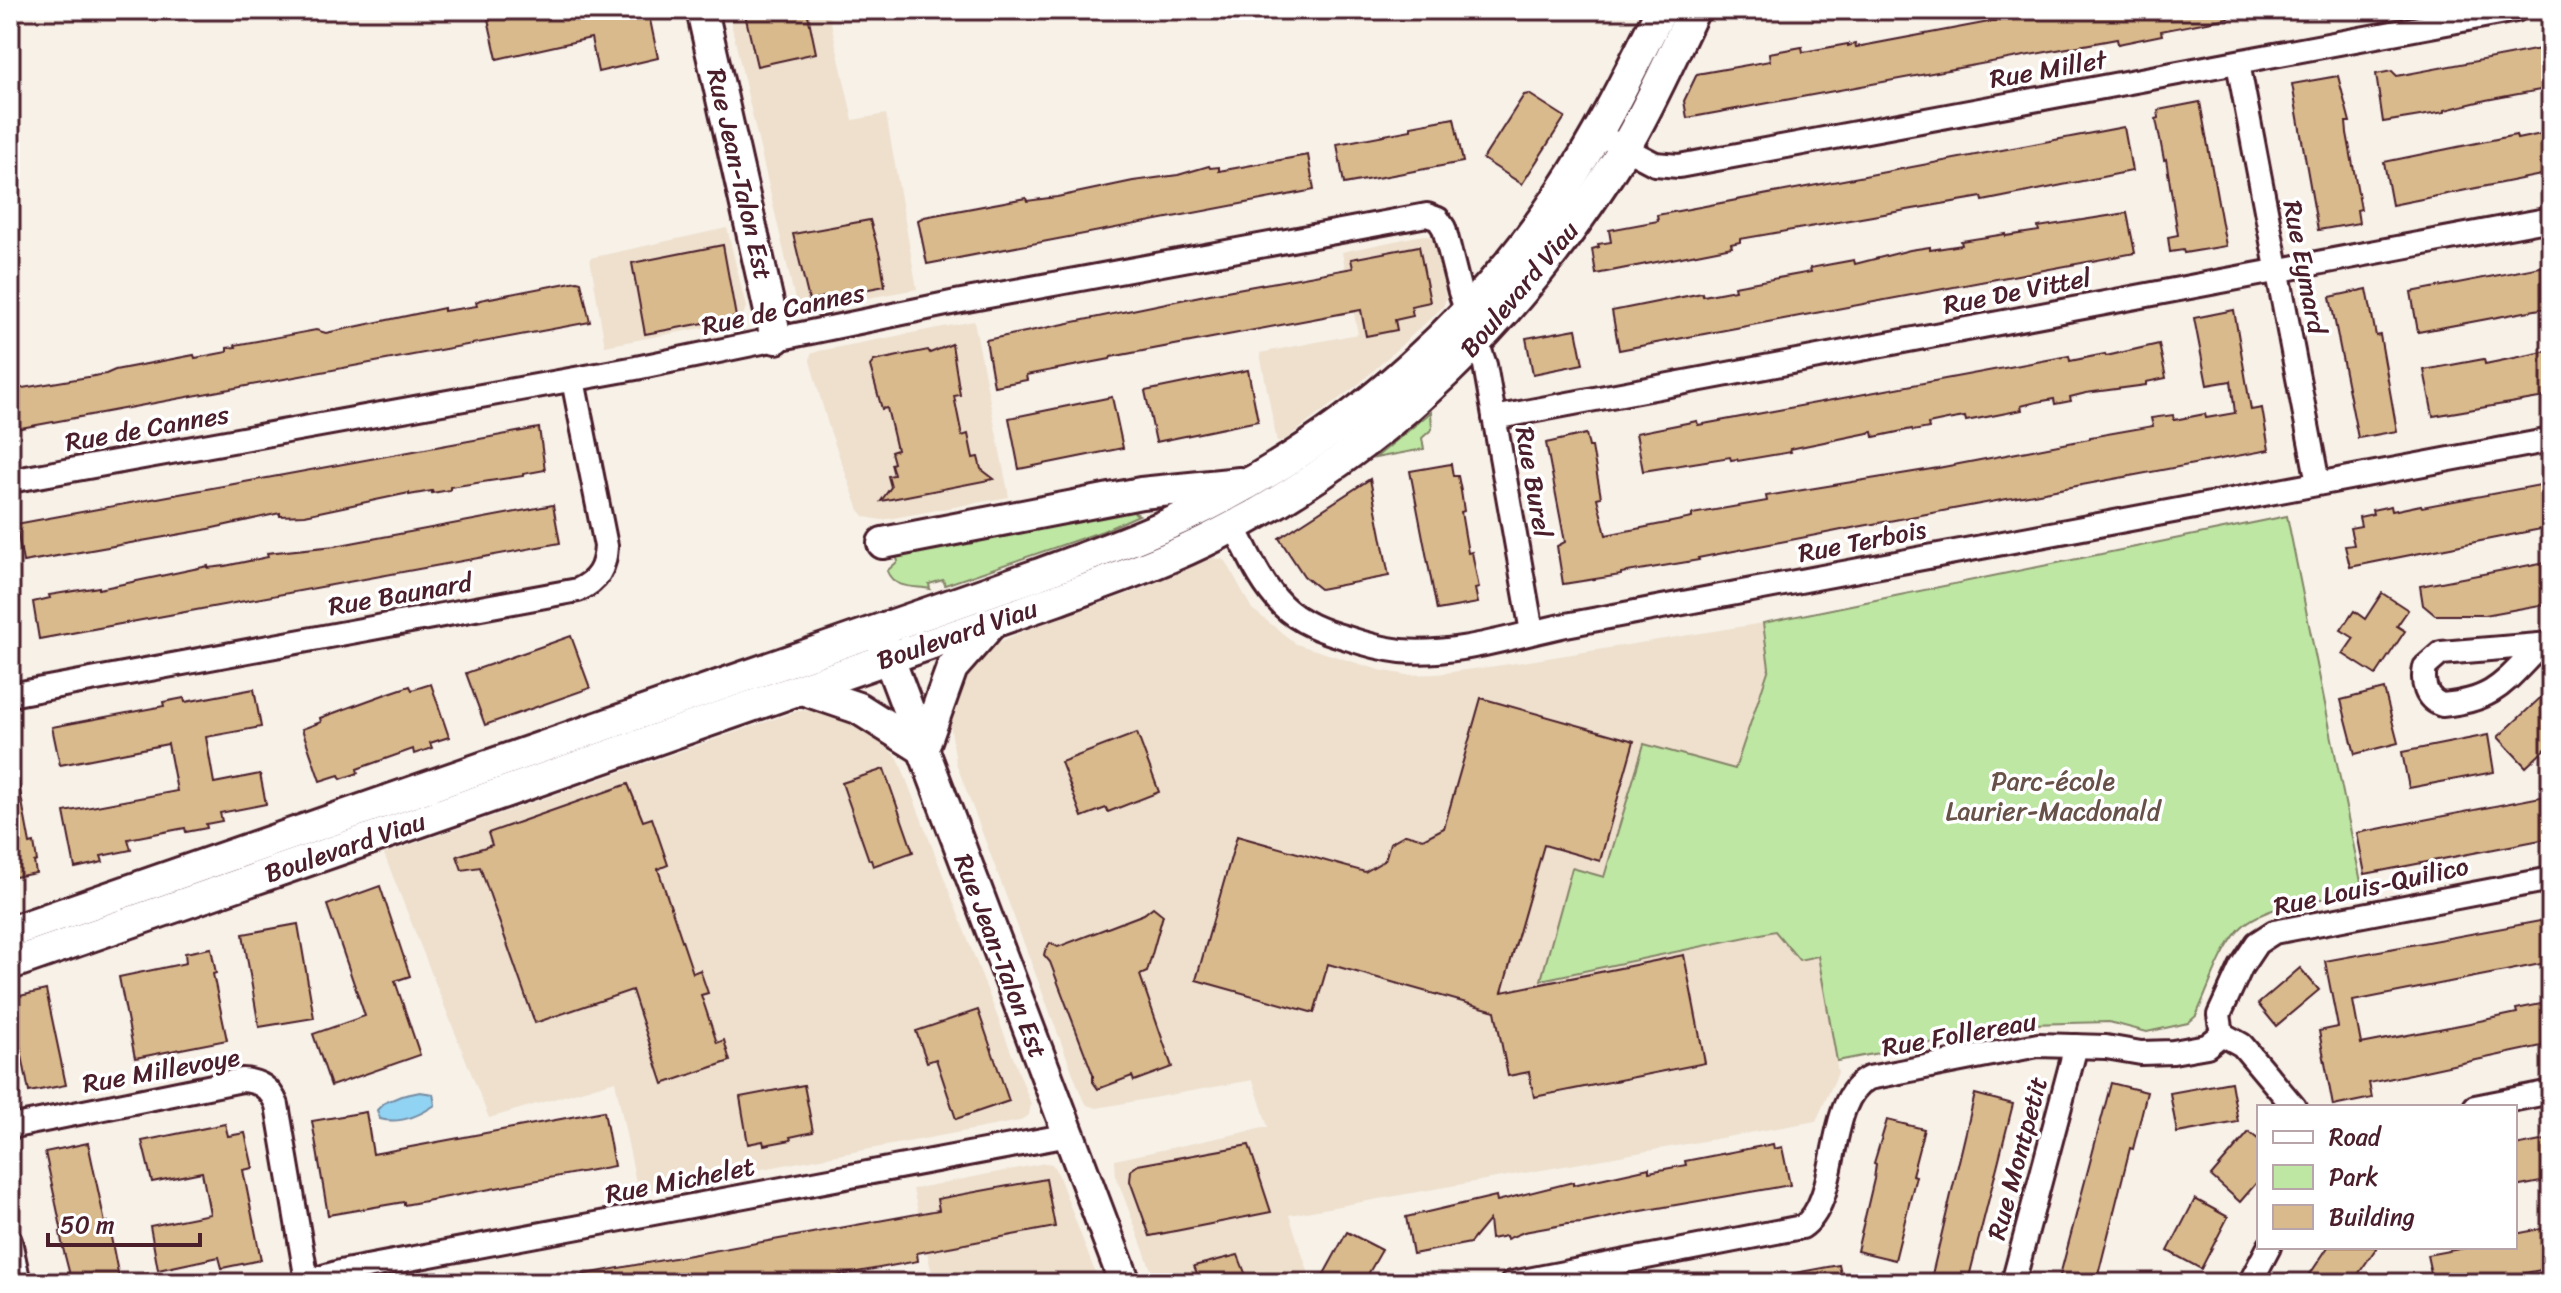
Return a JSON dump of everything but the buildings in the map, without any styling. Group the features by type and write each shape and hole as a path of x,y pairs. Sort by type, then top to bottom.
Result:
{"main road":[{"name":"Rue Jean-Talon Est","path":"702,10 776,338"},
{"name":"Boulevard Viau","path":"10,932 878,630 1145,534 1209,505 1310,445 1355,411 1413,363 1466,310 1537,227 1597,133 1661,10"},
{"name":"Boulevard Viau","path":"10,964 889,659 1151,565 1234,526 1312,480 1376,434 1477,343 1562,242 1624,148 1694,10"},
{"name":"Boulevard Viau","path":"883,543 1141,493 1250,482"},
{"path":"1141,493 1154,499 1160,515 1145,534"},
{"path":"802,689 858,708 923,749 952,668 993,621"},
{"name":"Rue Jean-Talon Est","path":"878,630 1125,1283"}],"street":[{"name":"Rue Millet","path":"1597,133 1655,164 1679,166 2516,10"},
{"name":"Rue Eymard","path":"2238,63 2318,483"},
{"name":"Rue de Cannes","path":"10,481 573,380 776,338 1427,215 1438,219 1444,228 1477,343"},
{"name":"Rue De Vittel","path":"1494,418 2551,219"},
{"name":"Rue Burel","path":"1477,343 1484,360 1532,632"},
{"name":"Rue Baunard","path":"10,695 578,590 589,585 599,575 605,562 606,546 573,380"},
{"name":"Rue Terbois","path":"1234,526 1271,592 1298,618 1324,631 1376,646 1411,651 1457,648 2551,440"},
{"path":"2545,645 2499,687 2483,697 2442,705 2429,696 2425,688 2425,667 2441,653 2545,645"},
{"name":"Rue Louis-Quilico","path":"2222,1034 2219,1015 2241,967 2257,943 2274,932 2551,879"},
{"path":"2222,1034 2242,1045 2292,1105"},
{"name":"Rue Follereau","path":"1512,1283 1802,1227 1817,1212 1846,1099 1859,1082 1869,1078 2038,1045 2106,1047 2157,1053 2207,1046 2222,1034"},
{"name":"Rue Montpetit","path":"2013,1283 2076,1046"},
{"name":"Rue Millevoye","path":"10,1127 254,1080 272,1094 277,1105 304,1282"},
{"path":"2485,1105 2551,1092"},
{"name":"Rue Michelet","path":"304,1282 340,1272 1069,1135"},
{"path":"10,1241 19,1283"},
{"path":"2250,1283 2268,1249"}],"shaded area":[{"path":"728,10 828,10 853,120 886,114 917,289 808,309 796,304"},
{"path":"727,228 746,307 742,318 605,346 590,258"},
{"path":"1423,235 1431,237 1436,245 1446,299 1443,307 1360,383 1286,439 1277,442 1260,353 1358,334 1342,252"},
{"path":"974,321 1009,497 882,520 865,517 859,510 829,428 810,361 811,354"},
{"path":"1212,558 1227,563 1252,609 1296,644 1379,670 1407,675 1510,664 1763,623 1769,668 1735,770 1644,744 1603,877 1572,869 1542,980 1775,931 1799,959 1818,956 1838,1073 1816,1121 1289,1215 1312,1283 1156,1283 1116,1176 1115,1160 1268,1127 1253,1080 1097,1108 1087,1105 956,763 950,723 952,708 965,674 986,650 1031,628 1139,590"},
{"path":"812,710 848,719 867,729 898,758 1031,1104 1029,1115 1020,1121 638,1192 615,1081 489,1118 384,854 797,711"},
{"path":"1052,1164 1058,1174 1099,1283 934,1283 913,1189"}],"green space":[{"path":"1431,412 1432,429 1422,438 1424,449 1375,458"},
{"path":"1131,511 1139,515 1103,531 945,585 943,580 929,584 930,589 899,584 887,571 898,561 896,557"},
{"name":"Parc-école Laurier-Macdonald","path":"2287,516 2363,892 2278,908 2249,922 2238,931 2226,949 2196,1016 2188,1023 2147,1032 2109,1022 2028,1024 1837,1061 1818,956 1799,960 1775,931 1541,980 1572,868 1604,877 1644,744 1735,769 1769,668 1763,623"}],"water":[{"path":"420,1092 433,1094 435,1105 409,1118 380,1119 377,1110 384,1103"}]}
